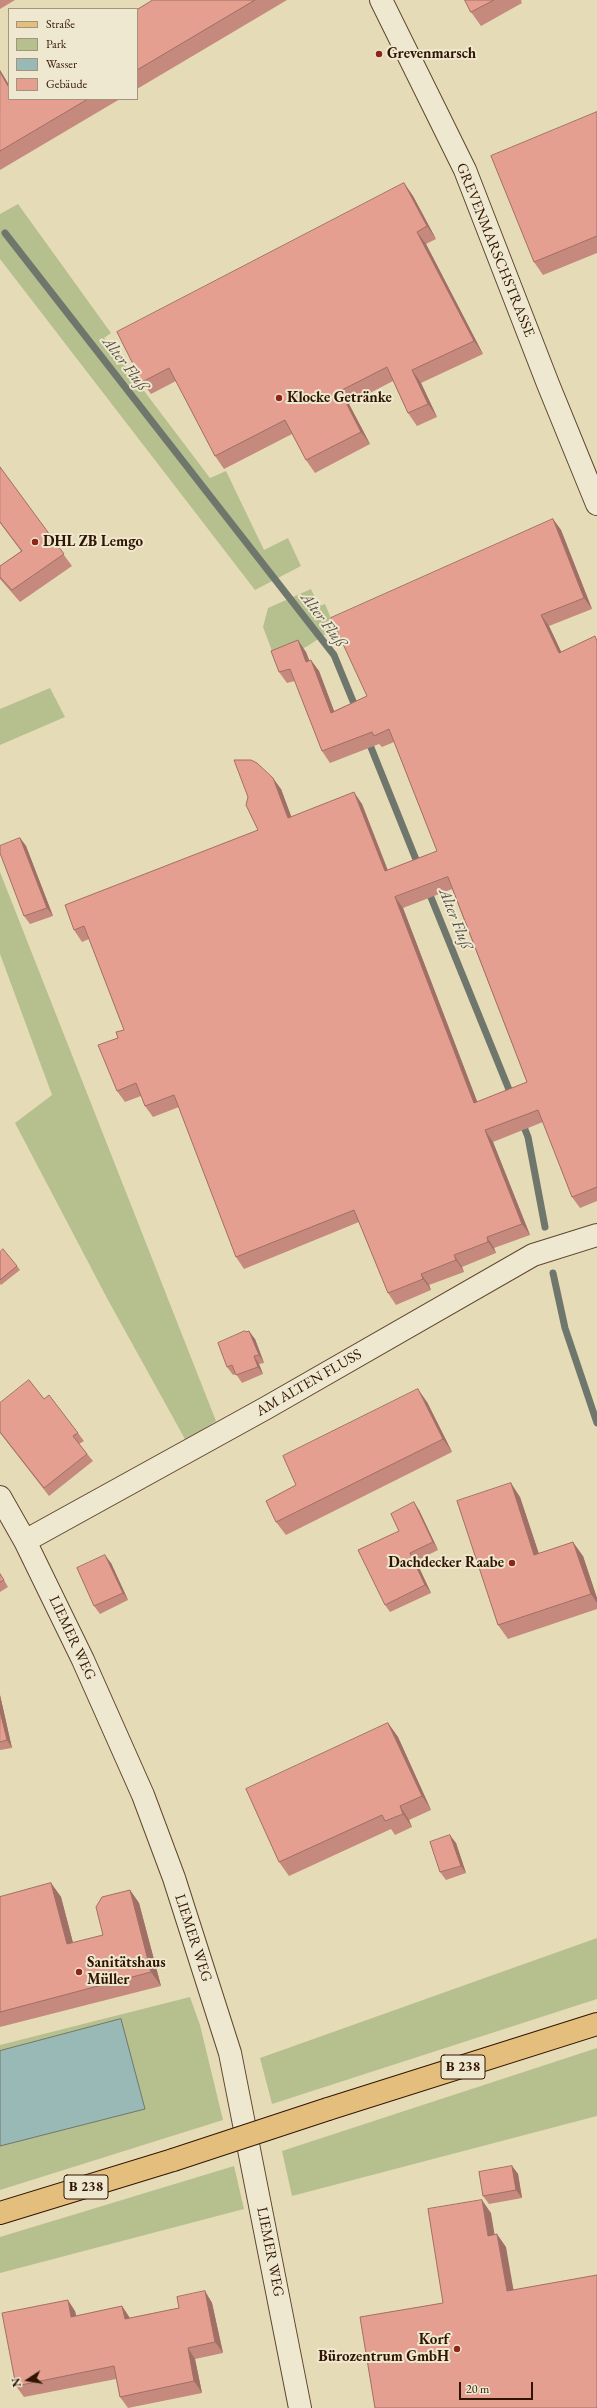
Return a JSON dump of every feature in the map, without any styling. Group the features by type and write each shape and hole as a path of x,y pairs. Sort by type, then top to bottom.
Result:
{"main road":[{"name":"B 238","path":"0,2213 173,2160 328,2109 597,2024"}],"street":[{"name":"GREVENMARSCHSTRASSE","path":"381,0 465,170 548,384 597,504"},
{"name":"AM ALTEN FLUSS","path":"25,1541 266,1408 534,1255 597,1235"},
{"name":"LIEMER WEG","path":"0,1497 25,1541 83,1660 142,1795 174,1878 230,2053 300,2408"}],"green space":[{"path":"18,204 111,333 104,338 210,478 226,471 264,550 288,538 301,566 255,590 0,259 0,214"},
{"path":"311,589 319,606 325,604 335,628 306,647 275,659 263,627 268,608"},
{"path":"50,688 65,717 0,745 0,709"},
{"path":"0,872 216,1421 186,1441 108,1300 15,1123 52,1095 0,954"},
{"path":"597,1938 597,1999 272,2104 260,2058"},
{"path":"190,1997 200,2025 223,2120 0,2190 0,2045"},
{"path":"597,2048 597,2116 292,2196 282,2151"},
{"path":"234,2166 244,2209 0,2273 0,2237"}],"water":[{"path":"121,2019 145,2109 0,2146 0,2051"}],"building":[{"path":"153,0 255,0 138,69 138,9"},
{"path":"465,0 494,0 471,12"},
{"path":"0,72 8,86 8,100 86,100 0,151"},
{"path":"597,112 597,236 534,262 491,156"},
{"path":"404,183 427,226 417,232 474,341 412,370 428,404 408,413 387,367 340,391 361,432 306,460 285,420 215,456 169,368 142,382 117,332"},
{"name":"DHL ZB Lemgo","path":"0,467 64,554 12,590 0,577 0,566 22,551 0,522"},
{"path":"553,519 584,598 541,615 559,653 595,636 597,641 597,1187 572,1197 538,1110 485,1130 522,1224 487,1237 488,1242 454,1255 456,1260 421,1274 423,1279 388,1293 354,1210 236,1257 174,1095 145,1106 136,1083 117,1091 98,1045 118,1038 116,1032 124,1030 84,926 74,930 65,905 258,830 246,805 248,797 234,760 251,760 257,763 273,778 288,818 354,792 385,871 437,851 389,729 374,736 372,732 322,751 290,669 279,672 271,651 298,640 306,662 311,660 331,713 367,696 331,618","holes":["448,877 527,1082 474,1103 395,897"]},
{"path":"20,838 47,908 24,916 0,853 0,846"},
{"path":"3,1249 17,1266 0,1280 0,1252"},
{"path":"245,1331 249,1331 259,1355 254,1356 258,1367 236,1375 232,1365 227,1367 218,1343"},
{"path":"29,1380 44,1399 49,1395 78,1433 73,1436 87,1454 44,1488 0,1432 0,1403"},
{"path":"418,1389 443,1439 276,1522 266,1501 296,1485 283,1456"},
{"name":"Dachdecker Raabe","path":"511,1483 534,1555 573,1542 591,1594 498,1625 457,1501"},
{"path":"414,1502 433,1542 410,1553 425,1585 385,1605 358,1550 399,1531 391,1514"},
{"path":"105,1555 123,1593 94,1606 77,1568"},
{"path":"0,1574 4,1580 0,1582"},
{"path":"0,1711 7,1740 0,1742"},
{"path":"388,1723 422,1796 400,1806 403,1814 385,1821 382,1815 279,1862 246,1789"},
{"path":"450,1835 461,1866 440,1872 430,1842"},
{"name":"Sanitätshaus Müller","path":"51,1883 67,1944 103,1935 96,1907 102,1897 130,1890 151,1972 0,2012 0,1897"},
{"path":"512,2166 516,2190 483,2196 479,2172"},
{"path":"482,2200 488,2236 497,2234 507,2291 597,2275 597,2408 375,2408 360,2317 443,2303 428,2209"},
{"path":"205,2291 215,2342 188,2348 194,2381 120,2397 114,2366 16,2386 2,2313 68,2300 71,2317 122,2306 125,2319 179,2308 177,2297"}],"waterway":[{"name":"Alter Fluß","path":"5,233 334,655 357,711"},
{"name":"Alter Fluß","path":"368,740 419,867"},
{"name":"Alter Fluß","path":"428,890 512,1097"},
{"name":"Alter Fluß","path":"522,1122 528,1137 545,1227"},
{"name":"Alter Fluß","path":"553,1273 565,1328 597,1423"}],"place":[{"name":"Grevenmarsch","path":"379,54"},
{"name":"Klocke Getränke","path":"279,398"},
{"name":"DHL ZB Lemgo","path":"35,542"},
{"name":"Dachdecker Raabe","path":"512,1563"},
{"name":"Sanitätshaus Müller","path":"79,1972"},
{"name":"Korf Bürozentrum GmbH","path":"457,2349"}]}
